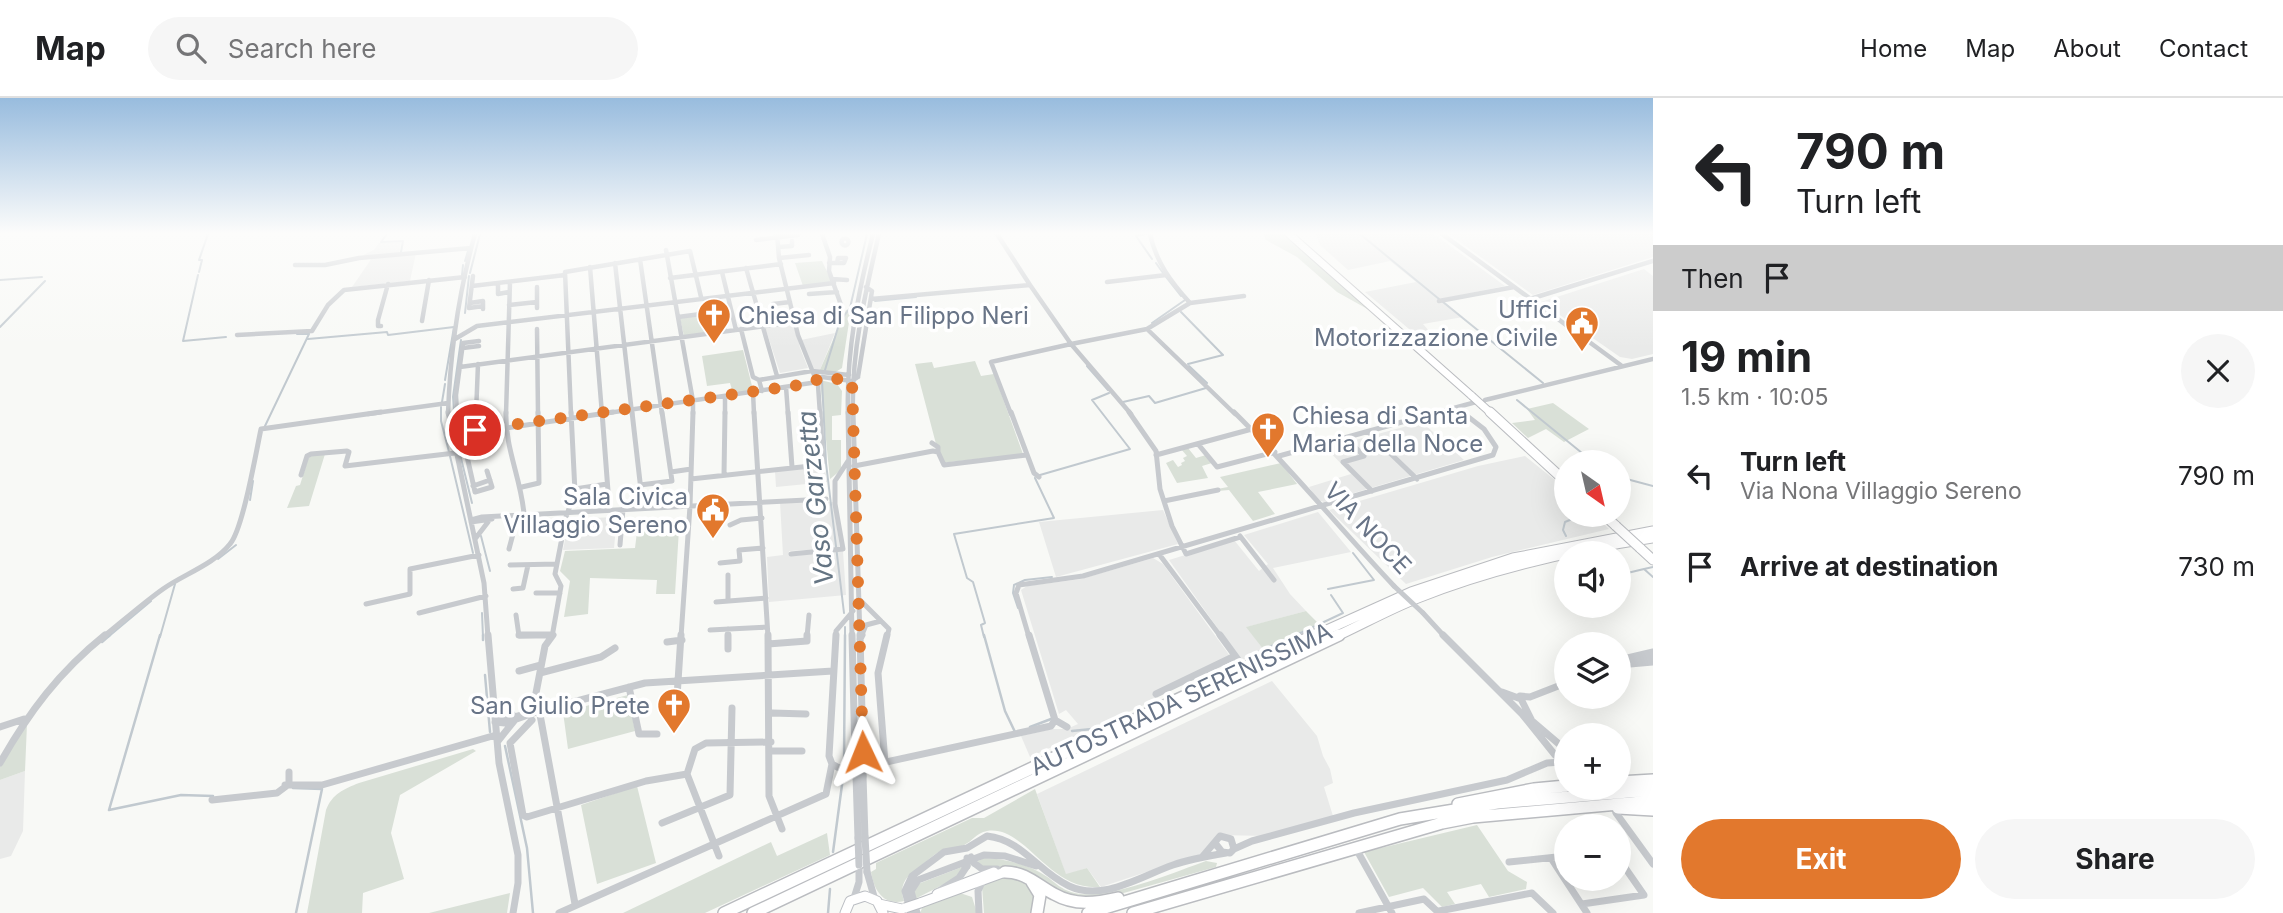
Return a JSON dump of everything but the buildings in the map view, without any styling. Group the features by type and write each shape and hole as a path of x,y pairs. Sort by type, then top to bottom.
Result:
{"highway":[{"path":"1334,272 1479,401"},
{"path":"1336,272 1554,469"},
{"path":"1619,527 1649,552"},
{"name":"AUTOSTRADA SERENISSIMA","path":"724,913 1271,655 1411,592 1513,558 1653,531"},
{"name":"AUTOSTRADA SERENISSIMA","path":"753,913 1417,598 1466,580 1565,553 1649,552"},
{"path":"1631,781 1653,778"},
{"path":"1133,906 1400,819 1471,799 1554,788"},
{"path":"1436,811 1653,790"},
{"path":"1088,913 1133,906 1429,826 1473,817 1653,801"},
{"path":"1564,809 1587,812 1616,808 1653,810"},
{"path":"1005,872 1027,875 1055,895 1072,902 1090,904 1122,898 1133,906"},
{"path":"1027,875 1040,895 1037,913"}],"main road":[{"path":"845,913 854,898 865,896 879,905 904,911 1005,872"},
{"path":"920,906 936,894 973,877 1005,872"}],"street":[{"path":"466,272 448,404 455,453 486,596 496,739 518,855 518,883 513,913"},
{"path":"472,286 551,277 569,272"},
{"path":"590,272 607,484 606,504"},
{"path":"616,272 643,508"},
{"path":"640,485 672,481 642,272"},
{"path":"669,272 693,401 690,506 677,697"},
{"path":"670,278 722,272"},
{"path":"722,272 731,310 753,377 759,380 812,371 834,377 847,388"},
{"path":"747,272 777,376"},
{"path":"771,272 772,276"},
{"path":"691,479 820,465 823,462 816,380 795,322 782,272"},
{"path":"831,272 841,305"},
{"path":"859,753 859,598 851,378 848,362 866,272"},
{"path":"851,378 870,272"},
{"path":"1022,272 1071,344 1140,425 1156,454 1164,502 1182,548"},
{"path":"1164,272 1190,303"},
{"path":"1493,272 1620,366"},
{"path":"1530,299 1617,272"},
{"path":"565,273 575,489 555,574 561,586 553,635 545,646 536,693 575,904"},
{"path":"697,274 702,297"},
{"path":"1107,282 1166,275"},
{"path":"473,276 470,303 484,301 483,308"},
{"path":"237,335 312,331 328,305 344,290 465,277"},
{"path":"457,328 846,279"},
{"path":"422,321 429,280"},
{"path":"509,549 521,515 522,487 506,439 510,282"},
{"path":"381,327 378,326 378,320 388,284"},
{"path":"498,284 498,294 509,292"},
{"path":"871,299 1030,285"},
{"path":"537,287 537,308"},
{"path":"1439,301 1514,287"},
{"path":"866,288 872,291 871,299 847,388 848,461 862,837 867,872 879,905"},
{"path":"809,294 837,292"},
{"path":"1039,477 1034,473 991,362 1147,329 1190,303 1244,296"},
{"path":"509,305 537,302"},
{"path":"773,304 790,302"},
{"path":"678,317 731,310"},
{"path":"780,316 793,314"},
{"path":"459,316 468,325"},
{"path":"460,367 795,322"},
{"path":"456,339 468,325"},
{"path":"522,487 539,483 537,329"},
{"name":"VIA NOCE","path":"1147,329 1277,453 1321,507 1472,667 1497,689 1511,697 1532,721 1554,740"},
{"path":"479,344 463,344 456,395 460,434 473,486 492,486 488,471"},
{"path":"1606,370 1610,359"},
{"path":"1610,359 1633,363"},
{"path":"1198,444 1217,467 1346,439 1479,401 1653,359"},
{"path":"834,377 848,362"},
{"path":"475,430 478,364"},
{"path":"460,434 724,397 786,387 822,377 851,378"},
{"path":"759,380 762,391"},
{"path":"786,387 792,467"},
{"path":"753,392 772,713 769,796 782,829"},
{"path":"724,397 724,475"},
{"path":"1469,416 1468,409 1479,401"},
{"path":"0,762 25,719 79,656 163,588 210,561 230,545 238,527 261,429 448,404"},
{"path":"1067,727 1055,720 1016,593 1017,588 1026,583 1083,576 1239,534 1493,455 1496,452 1495,443 1469,416 1454,408"},
{"path":"460,434 506,428"},
{"path":"1156,454 1252,429"},
{"path":"1368,432 1417,479"},
{"path":"1346,439 1364,456 1343,462 1372,491"},
{"path":"932,443 938,447 944,465 1027,455"},
{"path":"301,475 307,456 311,454 347,451 349,452 345,466 455,453"},
{"path":"854,466 938,452"},
{"path":"840,549 835,481 848,461"},
{"path":"671,472 691,469"},
{"path":"575,489 607,484"},
{"path":"1164,502 1217,490"},
{"path":"471,521 482,517 826,499"},
{"path":"468,509 482,517"},
{"path":"620,545 623,509"},
{"path":"471,521 501,516"},
{"path":"730,525 741,520 762,518"},
{"path":"475,539 480,530 493,519"},
{"path":"1239,534 1275,580"},
{"path":"720,563 740,561 739,550 763,548"},
{"path":"791,554 840,549 850,553"},
{"path":"1156,694 1237,658 1159,554"},
{"path":"366,604 410,594 410,569 479,555"},
{"path":"510,565 557,564"},
{"path":"513,589 523,588 527,565"},
{"path":"728,575 728,601"},
{"path":"536,593 560,593"},
{"path":"419,613 486,596"},
{"path":"716,602 766,598"},
{"path":"859,598 867,613 888,626 890,633 880,657 878,673 885,762"},
{"path":"832,764 829,756 836,631 838,625 853,611"},
{"path":"516,615 519,636 553,635"},
{"path":"768,644 807,641 809,615"},
{"path":"860,641 866,625 880,621"},
{"path":"838,625 846,623 854,628"},
{"path":"710,630 767,627"},
{"path":"728,629 728,649"},
{"path":"667,642 682,640"},
{"path":"519,670 541,669 601,657 615,648"},
{"path":"1631,662 1653,654"},
{"path":"1631,664 1653,662"},
{"path":"687,774 646,781 527,817 523,815 510,743 530,717 539,710 629,687 833,671"},
{"path":"629,687 639,734 657,734"},
{"path":"1511,697 1530,697 1554,688"},
{"name":"VIA NOCE","path":"1511,697 1510,706 1522,708 1553,752"},
{"path":"1522,708 1530,697"},
{"path":"493,699 504,711 516,717"},
{"path":"662,823 730,795 732,708"},
{"path":"772,713 806,714"},
{"path":"287,785 322,785 496,739 516,717"},
{"path":"495,722 530,717"},
{"path":"0,727 25,719"},
{"path":"869,766 1051,726 1055,720"},
{"path":"719,856 687,774 693,753 699,746 771,742"},
{"path":"771,751 802,751"},
{"path":"1547,763 1553,752"},
{"path":"936,894 962,876 970,856 984,837 1002,838 1018,847 1041,868 1069,887 1097,891 1203,856 1226,853 1252,841 1507,779 1547,763 1554,763"},
{"path":"832,764 847,767"},
{"path":"559,913 826,794 832,764"},
{"path":"212,800 277,793 287,785 289,772"},
{"path":"1616,813 1653,864"},
{"path":"1339,818 1342,827"},
{"path":"854,898 859,886 862,837"},
{"path":"1203,856 1217,837 1252,841"},
{"path":"1228,837 1234,843 1234,849"},
{"path":"1215,843 1226,853"},
{"path":"904,911 905,891 910,878 941,853 970,856 982,869 1005,872"},
{"path":"1359,854 1390,909"},
{"path":"920,906 911,891 916,881 980,856 1005,856 1041,868"},
{"path":"1551,858 1587,913"},
{"path":"1509,862 1554,858"},
{"path":"1582,904 1644,895 1631,876"},
{"path":"979,913 979,887 984,880"},
{"path":"960,890 972,894 978,902"},
{"path":"1359,913 1390,909 1424,899 1439,912 1444,912 1530,893 1553,913"}],"shaded area":[{"path":"362,272 412,272 410,281 352,287"},
{"path":"798,272 827,272 832,282 803,286"},
{"path":"1314,272 1327,272 1371,311 1337,292"},
{"path":"1404,272 1486,272 1505,286 1441,299 1463,317 1423,324 1430,332 1415,334 1365,292 1416,282"},
{"path":"1501,272 1606,272 1533,295"},
{"path":"1635,272 1648,272 1653,276 1653,354 1632,359 1620,357 1541,302"},
{"path":"851,309 842,368 834,373 819,372 846,310"},
{"path":"722,312 727,330 684,336 680,318"},
{"path":"794,323 808,368 780,373 765,327"},
{"path":"835,333 819,372 812,368 801,340"},
{"path":"743,350 753,390 733,393 730,383 707,386 702,356"},
{"path":"975,361 981,376 994,374 1023,454 941,463 915,364 932,362 934,368"},
{"path":"820,380 837,384 842,391 841,415 832,416 832,440 841,440 841,470 830,479"},
{"path":"1553,403 1589,429 1564,442 1546,429 1528,438 1512,423 1535,420 1527,409"},
{"path":"1422,422 1464,460 1324,502 1318,500 1309,487 1351,474 1326,448"},
{"path":"1188,448 1196,458 1206,455 1212,463 1202,466 1208,478 1177,483 1166,463 1173,460 1178,467 1182,465 1185,461 1183,458 1187,456 1181,449"},
{"path":"325,454 309,506 287,508 296,486 300,485 309,456"},
{"path":"1525,456 1554,479 1554,527 1609,529 1492,557 1406,584 1329,510 1478,466"},
{"path":"1281,463 1297,484 1258,492 1275,514 1253,521 1229,490 1217,489 1228,487 1220,477"},
{"path":"824,465 827,482 776,487 775,471"},
{"path":"780,502 833,502 840,548 789,551 791,556 843,551 846,595 769,602 767,557 783,555"},
{"path":"1163,510 1178,544 1056,577 1039,522"},
{"path":"1318,512 1351,552 1273,568 1290,594 1306,611 1247,627 1263,649 1241,661 1169,560 1234,540 1259,571 1268,564 1244,535"},
{"path":"617,517 614,548 563,550 569,519"},
{"path":"679,529 675,594 656,594 657,580 590,578 588,614 564,617 570,581 560,571 565,551 635,548 637,532"},
{"path":"1153,558 1163,564 1230,656 1152,693 1157,699 1030,757 1021,736 1052,729 1067,729 1078,724 1066,710 1059,714 1021,590 1027,586 1081,579"},
{"path":"1306,611 1319,624 1263,649 1246,627"},
{"path":"1272,681 1317,736 1333,783 1324,787 1333,816 1267,836 1218,835 1201,854 1101,887 1087,868 1066,875 1037,794"},
{"path":"628,695 635,731 568,749 563,712"},
{"path":"25,724 25,771 0,780 0,767"},
{"path":"473,749 476,751 400,795 391,833 404,879 363,893 362,913 307,913 326,810 335,796 359,783"},
{"path":"25,771 23,831 11,856 0,859 0,780"},
{"path":"637,786 656,863 597,884 581,805"},
{"path":"1035,789 1066,874 1087,868 1100,887 1082,885 1066,879 1014,838 1001,832 987,831 964,845 940,851 912,873 903,884 904,901 885,899 877,890 871,872 876,869 876,863 972,818 984,818"},
{"path":"1477,825 1508,871 1527,882 1526,889 1489,897 1481,884 1447,892 1455,904 1442,907 1423,888 1389,897 1364,852"},
{"path":"827,833 830,855 705,913 623,913 771,842 777,856"},
{"path":"983,858 1026,866 1071,892 1085,894 1138,885 1206,861 1217,863 1216,867 1113,896 1074,899 1024,869 981,866 977,862"},
{"path":"962,867 963,870 954,879 915,899 914,890 918,884"},
{"path":"1007,875 1027,883 1035,896 1031,913 984,913 982,887"},
{"path":"510,893 507,913 429,913"},
{"path":"960,893 972,897 977,913 920,913 923,906"}],"waterway":[{"name":"Vaso Garzetta","path":"825,370 840,321 850,308 858,272"},
{"path":"1406,272 1439,299"},
{"path":"198,275 183,341 226,337"},
{"path":"465,313 469,276"},
{"path":"0,280 42,277"},
{"path":"1166,277 1181,296"},
{"path":"0,327 45,281"},
{"path":"875,301 916,297"},
{"path":"1152,323 1185,300"},
{"path":"1443,302 1543,383"},
{"path":"1181,312 1223,355 1188,364"},
{"path":"308,339 387,332 388,335 454,327 445,380"},
{"path":"265,426 309,334 297,334"},
{"path":"456,437 453,397 461,340"},
{"path":"1087,366 1108,390"},
{"path":"1189,366 1207,383"},
{"name":"Vaso Garzetta","path":"822,380 826,463 844,613"},
{"path":"442,402 445,384"},
{"path":"1123,402 1149,396 1155,403 1206,388"},
{"path":"1040,475 1130,449 1092,400 1109,393"},
{"path":"1517,400 1578,450"},
{"path":"441,407 441,421 449,452"},
{"path":"458,446 472,503"},
{"path":"450,456 473,553"},
{"path":"984,637 981,625 985,623 973,582 967,578 954,534 1054,518 1035,478"},
{"path":"1631,480 1653,486"},
{"path":"250,500 253,481"},
{"path":"1564,527 1566,536"},
{"path":"481,536 490,571"},
{"path":"218,559 236,545"},
{"path":"1328,589 1374,580 1353,553"},
{"path":"1644,569 1653,567"},
{"path":"1631,572 1644,569"},
{"path":"1644,569 1653,577"},
{"path":"1018,608 1013,593 1014,585 1025,580 1052,577"},
{"path":"160,637 175,584"},
{"path":"1292,637 1343,613 1331,595"},
{"path":"108,637 151,601"},
{"path":"482,613 483,637"},
{"name":"Vaso Garzetta","path":"845,627 845,635"},
{"path":"102,642 110,635"},
{"path":"160,635 109,810 181,795 213,796"},
{"name":"Vaso Garzetta","path":"844,764 845,635"},
{"path":"984,635 1005,711 1015,732"},
{"path":"1257,653 1295,635"},
{"path":"485,675 490,732"},
{"path":"1030,727 1051,719"},
{"path":"1072,731 1092,729"},
{"path":"505,746 527,848 533,913"},
{"name":"Vaso Garzetta","path":"833,852 844,770"},
{"path":"293,788 322,789 296,913"},
{"name":"Vaso Garzetta","path":"828,913 830,889"}],"place":[{"name":"Chiesa di San Filippo Neri","path":"714,345"},
{"name":"Uffici Motorizzazione Civile","path":"1582,353"},
{"name":"Chiesa di Santa Maria della Noce","path":"1268,459"},
{"name":"Sala Civica Villaggio Sereno","path":"713,540"},
{"name":"San Giulio Prete","path":"674,735"}],"route":[{"path":"475,430 506,428 786,387 811,383 822,377 852,381 863,752"}]}
